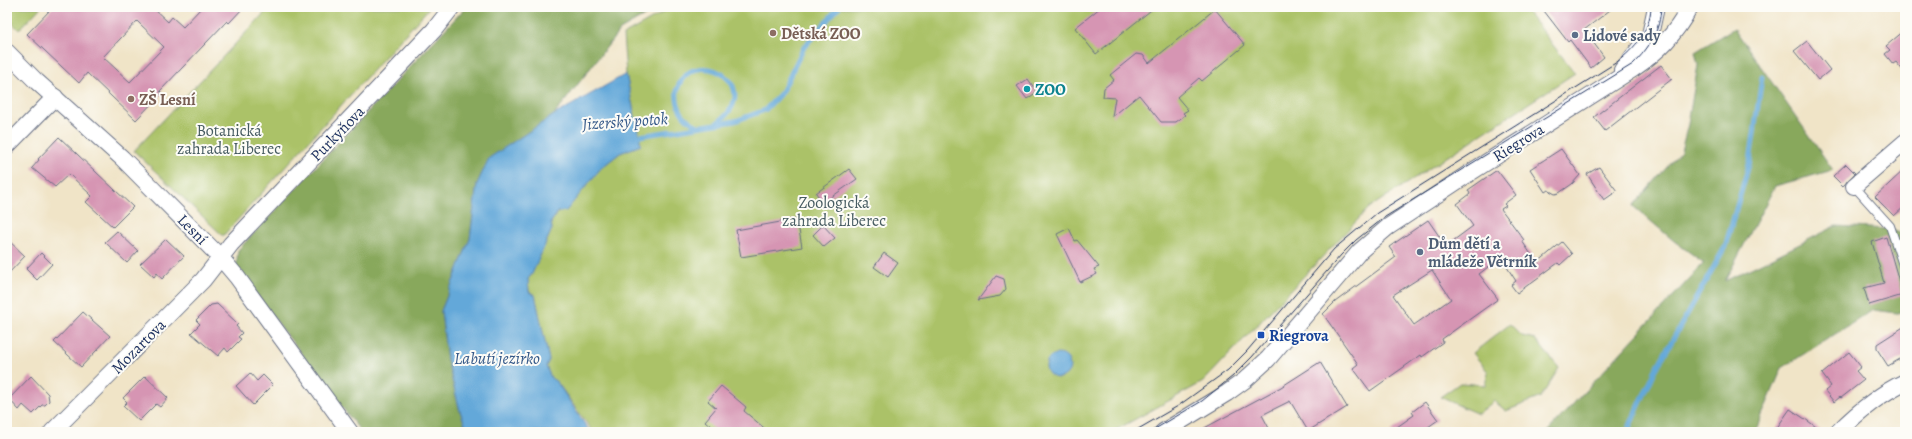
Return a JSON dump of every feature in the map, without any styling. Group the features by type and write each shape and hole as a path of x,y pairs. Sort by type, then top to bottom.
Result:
{"street":[{"name":"Purkyňova","path":"221,258 231,244 434,30 452,7"},
{"path":"1613,82 1650,35 1656,7"},
{"name":"Riegrova","path":"1163,432 1227,393 1268,359 1360,251 1388,227 1653,55 1666,43 1682,22 1690,7"},
{"name":"Lesní","path":"7,52 122,158 221,258 237,277 350,432"},
{"path":"7,146 55,97"},
{"path":"1854,186 1905,142"},
{"name":"Mozartova","path":"52,432 203,280 221,258"},
{"path":"1838,432 1859,412 1905,382"}],"lane":[{"path":"1854,186 1890,226 1905,271"}],"green space":[{"path":"7,7 41,7 19,30 7,18"},
{"name":"Botanická zahrada Liberec","path":"270,7 430,7 223,236 134,151"},
{"path":"466,7 660,7 620,30 554,115 490,158 477,184 470,239 441,311 447,359 460,411 468,432 361,432 236,268 238,250"},
{"name":"Zoologická zahrada Liberec","path":"673,7 1523,7 1575,73 1369,208 1203,382 1112,432 593,432 557,382 551,379 546,366 549,360 535,295 529,292 528,279 532,274 552,229 551,222 558,212 566,210 601,168 620,153 641,145 626,74 623,35"},
{"path":"1734,28 1833,170 1775,186 1725,281 1836,226 1887,229 1905,234 1905,314 1873,310 1782,368 1755,432 1547,432 1704,263 1674,241 1633,206 1681,151 1688,124 1698,65 1695,52"},
{"path":"1510,324 1522,336 1535,339 1559,368 1541,397 1506,411 1494,401 1478,414 1440,397 1460,383 1485,385 1488,372 1473,353"}],"water":[{"name":"Labutí jezírko","path":"626,74 641,145 620,153 601,168 566,211 558,212 551,222 552,229 532,274 528,279 529,292 535,295 549,360 546,366 551,378 557,382 590,432 468,432 460,411 447,359 441,311 470,239 477,184 489,158 554,115"},
{"path":"1058,354 1067,357 1070,366 1067,375 1058,378 1049,375 1046,366 1049,357"}],"building":[{"path":"53,7 152,7 168,22 172,17 183,27 202,7 244,7 229,23 227,21 160,91 162,93 136,120 87,73 79,83 27,34","holes":["137,21 164,47 130,82 103,57"]},
{"path":"1101,7 1155,7 1096,54 1075,28"},
{"name":"Lidové sady","path":"1541,7 1614,7 1584,30 1604,57 1591,68 1570,40 1568,42"},
{"path":"1215,9 1245,45 1202,81 1199,78 1177,97 1188,110 1183,113 1185,115 1176,122 1161,122 1139,95 1112,117 1115,98 1103,97 1104,88 1114,80 1110,75 1136,54 1143,55 1149,63"},
{"path":"1905,30 1905,73 1896,62 1893,64 1885,54 1890,50 1886,46"},
{"path":"1807,41 1830,70 1818,80 1794,51"},
{"path":"1661,65 1672,79 1605,131 1594,117"},
{"name":"ZOO","path":"1028,79 1037,92 1027,99 1017,86"},
{"path":"59,137 133,207 113,227 86,202 92,196 69,174 55,187 32,168 39,160 38,159"},
{"path":"1561,149 1580,175 1572,184 1559,193 1555,194 1548,190 1545,192 1530,169"},
{"path":"1846,164 1855,173 1843,186 1833,176"},
{"path":"1599,167 1617,191 1604,200 1587,174"},
{"path":"849,169 857,179 823,203 816,193"},
{"path":"1905,169 1905,206 1894,216 1875,197"},
{"path":"1497,170 1516,195 1504,204 1506,206 1501,209 1524,240 1522,241 1537,263 1562,242 1572,254 1560,265 1558,263 1517,293 1511,285 1516,281 1503,261 1492,264 1479,274 1498,299 1442,339 1443,342 1422,357 1421,355 1370,391 1353,368 1358,364 1323,314 1335,302 1396,257 1389,247 1428,220 1446,246 1473,226 1457,204 1470,194 1468,190","holes":["1432,270 1451,299 1414,325 1393,295"]},
{"path":"797,219 802,247 741,257 736,230"},
{"path":"823,225 835,238 824,247 813,235"},
{"path":"1069,228 1075,241 1077,240 1099,267 1094,269 1097,274 1080,282 1057,234"},
{"path":"117,231 138,251 127,263 105,242"},
{"path":"1886,237 1903,295 1869,305 1864,288 1884,283 1872,242"},
{"path":"7,239 25,256 7,275"},
{"path":"166,239 184,256 162,279 157,273 154,277 140,264"},
{"path":"41,253 52,264 37,280 26,269"},
{"path":"884,253 898,263 888,277 874,267"},
{"path":"996,276 1004,279 1006,289 1000,296 978,300"},
{"path":"217,304 238,324 236,326 242,333 238,337 241,339 228,352 225,348 218,356 191,333 200,324 196,320 211,305"},
{"path":"83,312 110,336 81,367 54,342"},
{"path":"1905,326 1905,356 1888,366 1877,349 1877,344"},
{"path":"1849,352 1861,367 1856,371 1864,380 1834,402 1825,391 1831,386 1822,374"},
{"path":"1320,362 1347,407 1308,431 1290,401 1262,415 1271,432 1197,432 1281,387"},
{"path":"250,373 257,381 263,375 273,385 253,405 236,386"},
{"path":"31,376 48,394 49,401 45,405 42,405 33,414 23,405 19,410 9,399"},
{"path":"145,376 168,398 160,407 156,404 139,421 123,406 127,402 123,398"},
{"path":"721,386 746,407 744,411 769,432 718,432 705,421 716,408 708,401"},
{"path":"1425,402 1438,420 1421,432 1390,432 1414,415 1412,412"},
{"path":"1790,409 1808,421 1823,432 1774,432"}],"waterway":[{"name":"Jizerský potok","path":"633,137 735,121 765,110 782,92 804,47 839,7"},
{"path":"698,126 687,119 681,112 678,104 677,92 681,81 690,72 702,69 714,70 725,76 732,85 735,97 730,110 717,123"},
{"path":"1627,432 1655,371 1725,247 1750,161 1762,77"}],"tram line":[{"path":"1133,432 1178,406 1228,370 1247,351 1334,249 1377,213 1624,57 1645,31 1648,24 1651,7"},
{"path":"1150,432 1202,401 1233,376 1252,357 1341,255 1356,240 1385,217 1633,64 1653,38 1659,24 1661,7"}],"place":[{"name":"Dětská ZOO","path":"773,33"},
{"name":"Lidové sady","path":"1575,35"},
{"name":"ZOO","path":"1027,89"},
{"name":"ZŠ Lesní","path":"131,99"},
{"name":"Dům dětí a mládeže Větrník","path":"1420,252"},
{"name":"Riegrova","path":"1261,335"}]}
